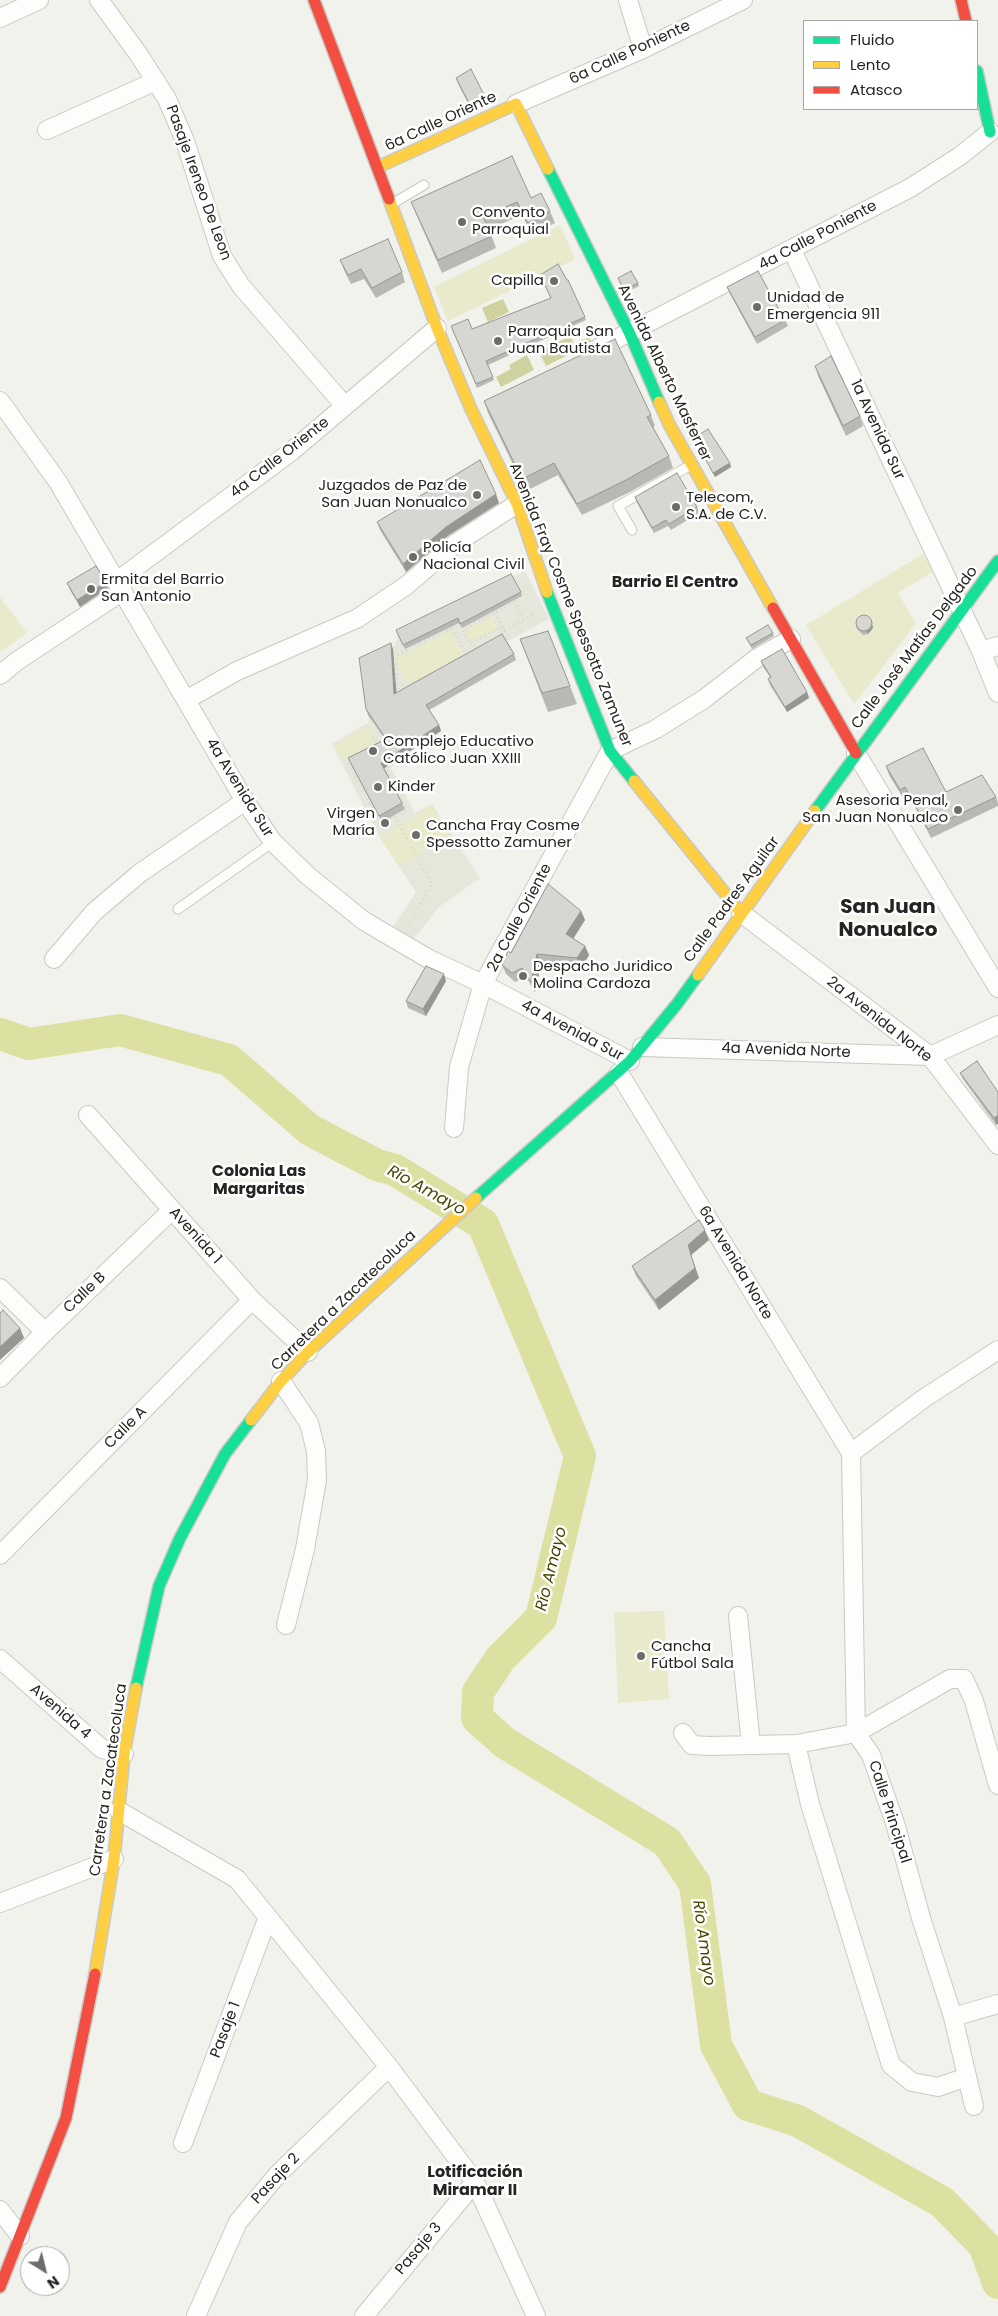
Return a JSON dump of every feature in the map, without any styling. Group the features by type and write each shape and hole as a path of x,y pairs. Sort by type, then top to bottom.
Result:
{"main road":[{"name":"Avenida Fray Cosme Spessotto Zamuner","path":"314,0 437,328 471,409 517,504 552,605 610,752 741,913"},
{"path":"961,0 966,20"},
{"path":"978,74 994,128"},
{"name":"6a Calle Oriente","path":"378,167 516,104"},
{"name":"Avenida Alberto Masferrer","path":"516,104 630,334 670,426 856,753"},
{"name":"Calle José Matías Delgado","path":"856,753 998,561"},
{"name":"Calle Padres Aguilar","path":"624,1067 677,1004 856,753"},
{"name":"Carretera a Zacatecoluca","path":"0,2287 66,2118 92,1994 114,1859 124,1754 139,1669 159,1586 180,1538 226,1454 281,1381 308,1352 488,1187 624,1067"}],"street":[{"path":"0,18 39,0"},
{"name":"Pasaje Ireneo De Leon","path":"98,0 139,55 167,99 185,141 222,256 241,286 345,406"},
{"path":"628,0 643,49"},
{"name":"6a Calle Poniente","path":"516,104 643,49 743,0"},
{"path":"47,130 156,81"},
{"name":"4a Calle Poniente","path":"630,334 910,188 960,156 994,128"},
{"name":"1a Avenida Sur","path":"792,250 962,609 990,648 998,694"},
{"name":"4a Calle Oriente","path":"0,674 120,586 292,451 437,328"},
{"path":"577,359 630,334"},
{"name":"4a Avenida Sur","path":"0,400 58,482 245,801 273,842 307,875 364,921 429,959 484,984 624,1067"},
{"path":"471,409 489,400"},
{"path":"186,700 237,672 358,618 407,586 456,543 517,504"},
{"path":"610,752 656,729 704,699 757,658 791,639"},
{"name":"2a Calle Oriente","path":"454,1128 460,1067 484,984 610,752"},
{"path":"856,753 998,988"},
{"path":"54,959 94,912 140,873 245,801"},
{"name":"2a Avenida Norte","path":"741,913 930,1056 998,1145"},
{"path":"930,1056 998,1025"},
{"name":"4a Avenida Norte","path":"642,1046 930,1056"},
{"name":"6a Avenida Norte","path":"624,1067 851,1453"},
{"name":"Avenida 1","path":"88,1115 252,1300 308,1352"},
{"name":"Calle B","path":"0,1378 44,1332 172,1210"},
{"path":"0,1288 44,1332"},
{"name":"Calle A","path":"0,1555 252,1300"},
{"path":"856,1733 851,1453 923,1399 998,1350"},
{"path":"281,1381 309,1423 316,1451 317,1480 305,1549 286,1625"},
{"path":"738,1616 751,1745"},
{"name":"Avenida 4","path":"0,1659 102,1749 124,1754"},
{"path":"683,1733 692,1745 751,1745 796,1744 856,1733 950,1679 964,1680 974,1701 998,1785"},
{"name":"Calle Principal","path":"856,1733 870,1755 895,1823 921,1918 953,2017 974,2106"},
{"path":"796,1744 810,1804 891,2065 912,2082 938,2087 967,2076"},
{"path":"119,1811 237,1879 268,1916 389,2066 475,2182 536,2316"},
{"path":"0,1903 114,1859"},
{"name":"Pasaje 1","path":"183,2143 268,1916"},
{"path":"953,2017 998,2004"},
{"name":"Pasaje 2","path":"196,2316 242,2217 278,2174 389,2066"},
{"name":"Pasaje 3","path":"364,2316 475,2182"},
{"path":"0,2210 20,2236"}],"lane":[{"path":"392,204 424,185"},
{"path":"632,530 618,506 691,465"},
{"path":"178,909 273,842"}],"path":[{"path":"524,619 515,602 463,630 470,643 524,619 552,605"},
{"path":"495,612 508,637 496,644"},
{"path":"452,628 461,644 468,657 399,700 397,656 452,628"},
{"path":"481,638 484,643"},
{"path":"461,644 468,640"},
{"path":"373,736 377,747 383,752"},
{"path":"355,759 348,763 381,824 406,809 380,757"},
{"path":"394,816 432,884 404,934"}],"shaded area":[{"name":"Complejo Educativo Católico Juan XXIII","path":"525,571 549,619 508,641 516,660 429,711 441,731 398,759 391,768 415,813 432,804 480,878 439,907 413,940 394,926 416,892 380,838 332,744 369,722 361,664 393,649 398,635"}],"green space":[{"path":"560,225 575,259 448,321 434,287"},
{"path":"503,299 509,312 488,322 482,308"},
{"path":"570,336 574,344 589,337 592,343 546,366 539,352"},
{"path":"527,355 534,370 501,387 496,377 511,369 509,365"},
{"path":"923,554 934,571 898,593 916,624 854,704 806,625"},
{"path":"0,597 27,633 0,652"},
{"path":"492,616 498,628 471,642 465,630"},
{"path":"451,630 465,658 409,686 395,658"},
{"path":"368,726 378,744 345,762 335,744"},
{"name":"Cancha Fray Cosme Spessotto Zamuner","path":"432,804 451,833 400,867 380,838"},
{"name":"Cancha Fútbol Sala","path":"664,1611 669,1699 618,1703 614,1612"}],"building":[{"path":"471,69 484,95 469,103 456,78"},
{"name":"Convento Parroquial","path":"512,156 531,198 541,193 550,211 528,223 517,202 483,217 492,236 438,260 411,202"},
{"path":"388,239 402,272 372,288 361,269 348,275 340,260"},
{"name":"Parroquia San Juan Bautista","path":"558,264 568,280 585,317 486,361 493,377 476,384 451,326 468,319 472,329 551,298 540,275"},
{"path":"631,271 638,283 624,290 618,278"},
{"name":"Unidad de Emergencia 911","path":"758,271 785,320 755,337 727,287"},
{"path":"615,339 651,415 647,417 669,456 577,504 554,463 522,479 484,401"},
{"path":"831,356 860,416 843,426 815,366"},
{"path":"708,429 730,463 713,473 694,438"},
{"path":"480,460 496,494 446,527 403,564 377,522"},
{"name":"Telecom, S.A. de C.V.","path":"677,473 697,507 669,524 666,520 652,528 635,497"},
{"path":"96,566 106,582 77,600 67,583"},
{"path":"511,574 521,592 460,624 458,618 403,645 396,630"},
{"path":"864,615 872,623 864,631 856,623"},
{"path":"768,625 773,633 751,645 746,638"},
{"path":"548,631 570,686 542,693 520,639"},
{"path":"502,634 514,654 426,705 439,725 381,763 402,803 379,816 348,758 386,739 366,709 359,658 391,643 394,694"},
{"path":"782,649 807,692 785,707 768,679 771,677 761,661"},
{"path":"923,748 946,792 982,775 996,797 928,829 905,787 900,790 886,766"},
{"path":"548,884 581,911 566,934 585,946 577,958 537,954 531,982 522,968 512,973 502,965 508,951 511,953"},
{"path":"426,966 444,974 423,1009 406,1001"},
{"path":"977,1061 998,1092 998,1115 994,1118 960,1073"},
{"path":"699,1220 705,1230 688,1245 695,1268 655,1300 632,1266"},
{"path":"3,1310 20,1328 0,1347 0,1313"}],"waterway":[{"name":"Río Amayo","path":"0,1034 29,1044 120,1030 229,1060 310,1130 377,1165 395,1170 483,1224 580,1456 541,1618 500,1659 478,1692 477,1718 505,1743 667,1842 695,1884 716,2045 748,2105 798,2121 942,2202 984,2245 998,2283"}],"traffic: fast":[{"path":"978,76 990,132"},
{"path":"548,169 630,334 659,402"},
{"path":"815,811 998,561"},
{"path":"547,592 610,751 634,781"},
{"path":"476,1198 630,1061 677,1004 698,975"},
{"path":"136,1688 159,1586 180,1538 225,1454 251,1420"}],"traffic: slow":[{"path":"378,167 516,104 548,169"},
{"path":"389,199 437,328 471,409 517,504 547,592"},
{"path":"659,402 670,426 773,608"},
{"path":"634,781 741,913"},
{"path":"698,975 815,811"},
{"path":"251,1420 281,1381 308,1352 476,1198"},
{"path":"95,1974 114,1859 124,1754 136,1688"}],"traffic: jam":[{"path":"314,0 389,199"},
{"path":"961,0 966,20"},
{"path":"773,608 856,753"},
{"path":"0,2287 66,2118 95,1974"}],"place":[{"name":"Convento Parroquial","path":"462,222"},
{"name":"Capilla","path":"554,281"},
{"name":"Unidad de Emergencia 911","path":"757,307"},
{"name":"Parroquia San Juan Bautista","path":"498,341"},
{"name":"Juzgados de Paz de San Juan Nonualco","path":"477,495"},
{"name":"Telecom, S.A. de C.V.","path":"676,507"},
{"name":"Policía Nacional Civil","path":"413,557"},
{"name":"Ermita del Barrio San Antonio","path":"91,589"},
{"name":"Complejo Educativo Católico Juan XXIII","path":"373,751"},
{"name":"Kinder","path":"378,787"},
{"name":"Asesoria Penal, San Juan Nonualco","path":"958,810"},
{"name":"Virgen María","path":"385,823"},
{"name":"Cancha Fray Cosme Spessotto Zamuner","path":"416,835"},
{"name":"Despacho Juridico Molina Cardoza","path":"523,976"},
{"name":"Cancha Fútbol Sala","path":"641,1656"}],"district":[{"name":"Barrio El Centro","path":"675,583"},
{"name":"San Juan Nonualco","path":"888,920"},
{"name":"Colonia Las Margaritas","path":"259,1181"},
{"name":"Lotificación Miramar II","path":"475,2182"}]}
